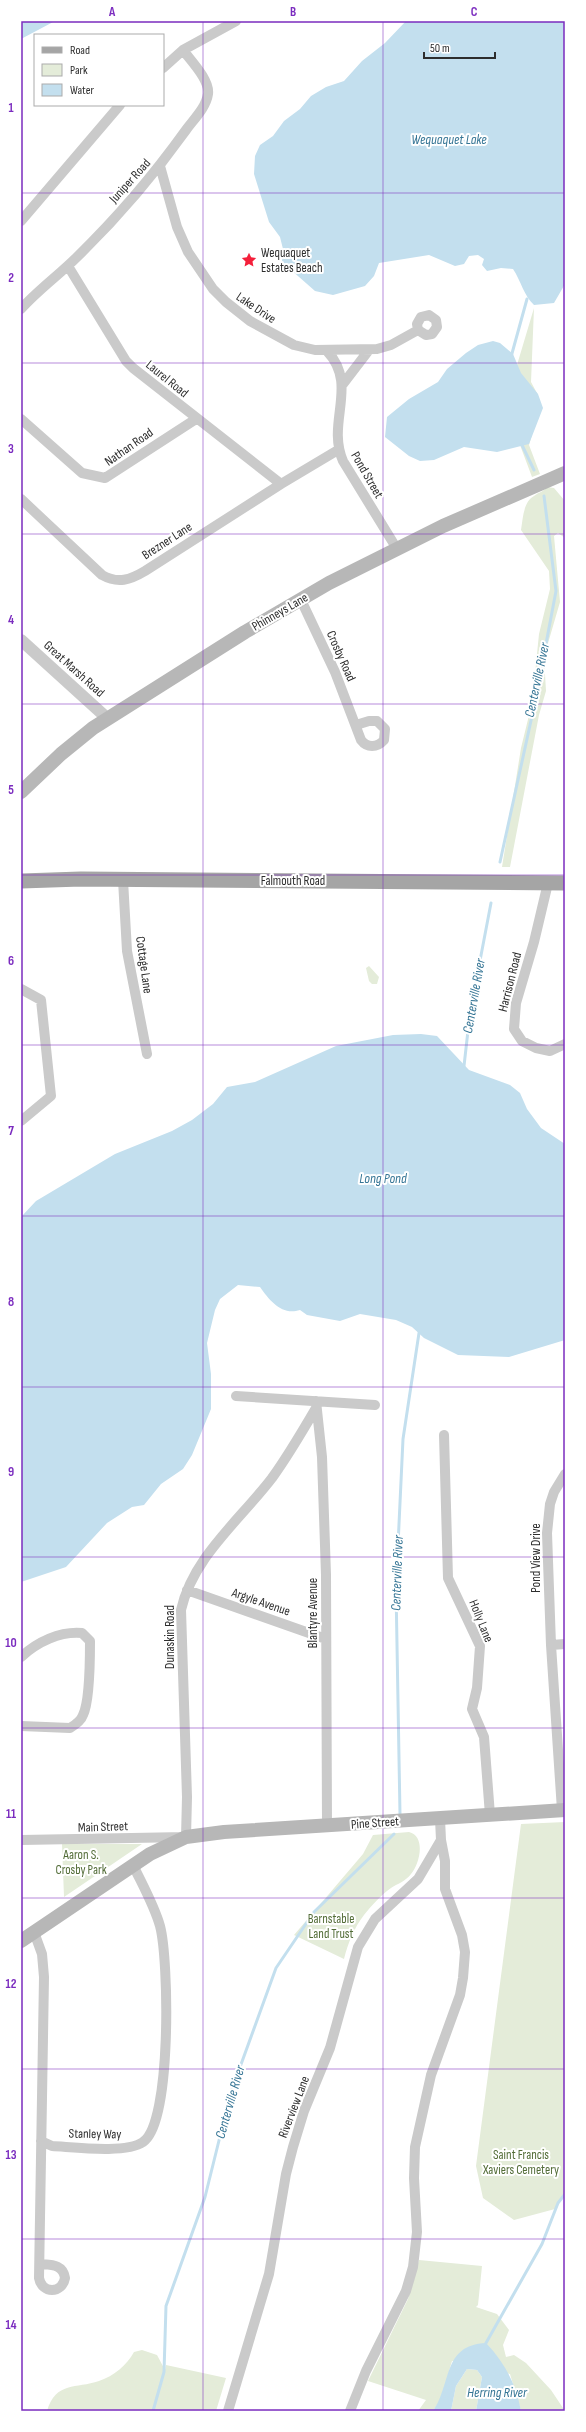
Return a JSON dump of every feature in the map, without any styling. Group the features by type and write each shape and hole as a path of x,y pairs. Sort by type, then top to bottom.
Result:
{"main road":[{"name":"Phinneys Lane","path":"21,792 73,744 108,719 301,600 397,548 565,473"},
{"name":"Falmouth Road","path":"21,881 123,880 565,883"},
{"name":"Pine Street","path":"21,1941 132,1865 162,1847 186,1837 564,1810"}],"street":[{"path":"164,67 183,50 236,21"},
{"name":"Juniper Road","path":"21,308 68,266 160,166 200,111 208,94 203,78 183,50"},
{"path":"21,221 119,106"},
{"name":"Lake Drive","path":"160,166 169,201 181,237 195,264 214,290 237,312 283,340 303,348 327,351 370,350 384,348 418,330"},
{"name":"Laurel Road","path":"68,266 126,361 196,419 281,484"},
{"path":"343,384 370,350"},
{"path":"327,351 340,367 343,384"},
{"name":"Pond Street","path":"343,384 338,417 338,450 343,461 397,548"},
{"name":"Nathan Road","path":"21,419 82,473 105,478 196,419"},
{"name":"Brezner Lane","path":"21,499 102,575 115,581 121,581 145,571 281,484 338,450"},
{"name":"Crosby Road","path":"301,600 332,665 356,725"},
{"name":"Great Marsh Road","path":"21,640 108,719"},
{"name":"Cottage Lane","path":"123,880 127,951 147,1054"},
{"name":"Harrison Road","path":"548,883 536,935 516,1003 514,1029 522,1040 536,1048 550,1051 565,1044"},
{"path":"21,989 41,1000 49,1055 51,1096 21,1121"},
{"path":"236,1396 316,1405 375,1405"},
{"name":"Dunaskin Road","path":"186,1837 187,1797 181,1610 187,1590 204,1560 272,1478 296,1442 316,1405"},
{"name":"Blantyre Avenue","path":"316,1405 322,1457 326,1639 327,1826"},
{"name":"Holly Lane","path":"444,1435 448,1578 480,1646 478,1688 472,1709 484,1738 490,1815"},
{"name":"Pond View Drive","path":"564,1810 551,1645 547,1534 550,1504 554,1492 565,1474"},
{"name":"Argyle Avenue","path":"187,1590 326,1639"},
{"path":"21,1656 32,1647 68,1633 82,1633 90,1641 86,1702 80,1720 70,1728 21,1726"},
{"path":"551,1645 565,1644"},
{"path":"350,2411 366,2371 406,2291 412,2273 417,2232 415,2147 431,2075 460,1994 463,1978 464,1943 445,1889 445,1861 441,1840 440,1818"},
{"name":"Main Street","path":"21,1840 186,1837"},
{"name":"Riverview Lane","path":"228,2411 269,2274 284,2184 293,2147 304,2111 330,2048 358,1947 375,1919 418,1879 441,1840"},
{"name":"Stanley Way","path":"41,2141 52,2146 130,2147 144,2142 156,2123 163,2092 164,1954 157,1918 132,1865"},
{"path":"34,1932 42,1954 44,1977 40,2264"}],"green space":[{"path":"534,308 531,382 538,395 538,414 529,445 540,474 532,477 520,445 514,375"},
{"path":"547,487 554,488 565,501 565,538 558,533 554,536 560,602 544,657 546,691 539,715 510,867 502,867 521,748 532,703 539,634 550,589 549,571 521,530 524,511 528,502"},
{"path":"369,966 379,977 377,984 372,984 369,981 366,968"},
{"name":"Saint Francis Xaviers Cemetery","path":"565,1822 565,2195 555,2209 514,2220 483,2198 476,2166 521,1824"},
{"name":"Barnstable Land Trust","path":"409,1832 418,1839 420,1851 417,1864 407,1879 391,1888 373,1904 364,1915 357,1925 347,1947 344,1959 294,1935 363,1854 373,1835"},
{"name":"Aaron S. Crosby Park","path":"62,1844 142,1844 64,1897"},
{"path":"419,2260 482,2266 478,2305 476,2307 497,2314 509,2330 503,2345 506,2357 514,2355 526,2363 551,2390 565,2411 521,2411 510,2374 452,2361 441,2399 433,2411 418,2411 426,2400 368,2381 408,2299"},
{"path":"142,2350 157,2355 165,2370 166,2365 226,2378 216,2411 47,2411 51,2401 61,2390 105,2379 120,2370 134,2352"},
{"path":"467,2369 477,2370 482,2377 476,2411 451,2411 456,2386"}],"water":[{"path":"21,21 55,21 21,39"},
{"name":"Wequaquet Lake","path":"406,21 565,21 565,284 554,303 534,305 513,269 501,268 487,271 482,265 484,259 478,255 469,256 464,264 455,266 429,255 379,263 374,276 365,286 333,295 315,291 282,262 283,249 280,237 269,222 254,174 255,156 260,145 273,136 284,121 300,109 311,96 326,87 344,81 362,61 385,43"},
{"path":"493,341 500,343 513,354 521,373 538,394 543,408 529,444 497,452 464,447 434,460 420,461 409,456 385,437 387,417 409,399 438,382 447,369 466,353 478,345"},
{"name":"Long Pond","path":"421,1034 437,1036 469,1070 510,1085 520,1093 527,1109 541,1128 565,1144 565,1340 509,1357 458,1355 424,1338 412,1327 396,1320 360,1314 340,1321 307,1315 300,1310 288,1311 272,1302 260,1287 238,1285 220,1299 215,1310 207,1343 211,1374 211,1409 192,1455 183,1469 161,1484 144,1505 132,1507 107,1523 66,1567 21,1582 21,1217 36,1201 115,1154 172,1131 192,1120 213,1104 227,1087 255,1082 336,1046 393,1035"},
{"name":"Herring River","path":"486,2343 499,2358 509,2374 521,2411 476,2411 482,2377 477,2370 467,2369 456,2386 451,2411 433,2411 439,2400 455,2358 462,2351 472,2345"}],"waterway":[{"name":"Centerville River","path":"511,357 527,299"},
{"name":"Centerville River","path":"521,443 534,470"},
{"name":"Centerville River","path":"500,862 534,707 556,591 544,496"},
{"name":"Centerville River","path":"464,1066 470,1013 491,903"},
{"name":"Centerville River","path":"400,1814 396,1588 403,1439 419,1333"},
{"name":"Centerville River","path":"153,2411 164,2372 166,2306 205,2197 231,2092 276,1968 314,1912 394,1834"},
{"path":"486,2343 542,2244 558,2203 565,2194"}],"place":[{"name":"Wequaquet Estates Beach","path":"249,260"}]}
